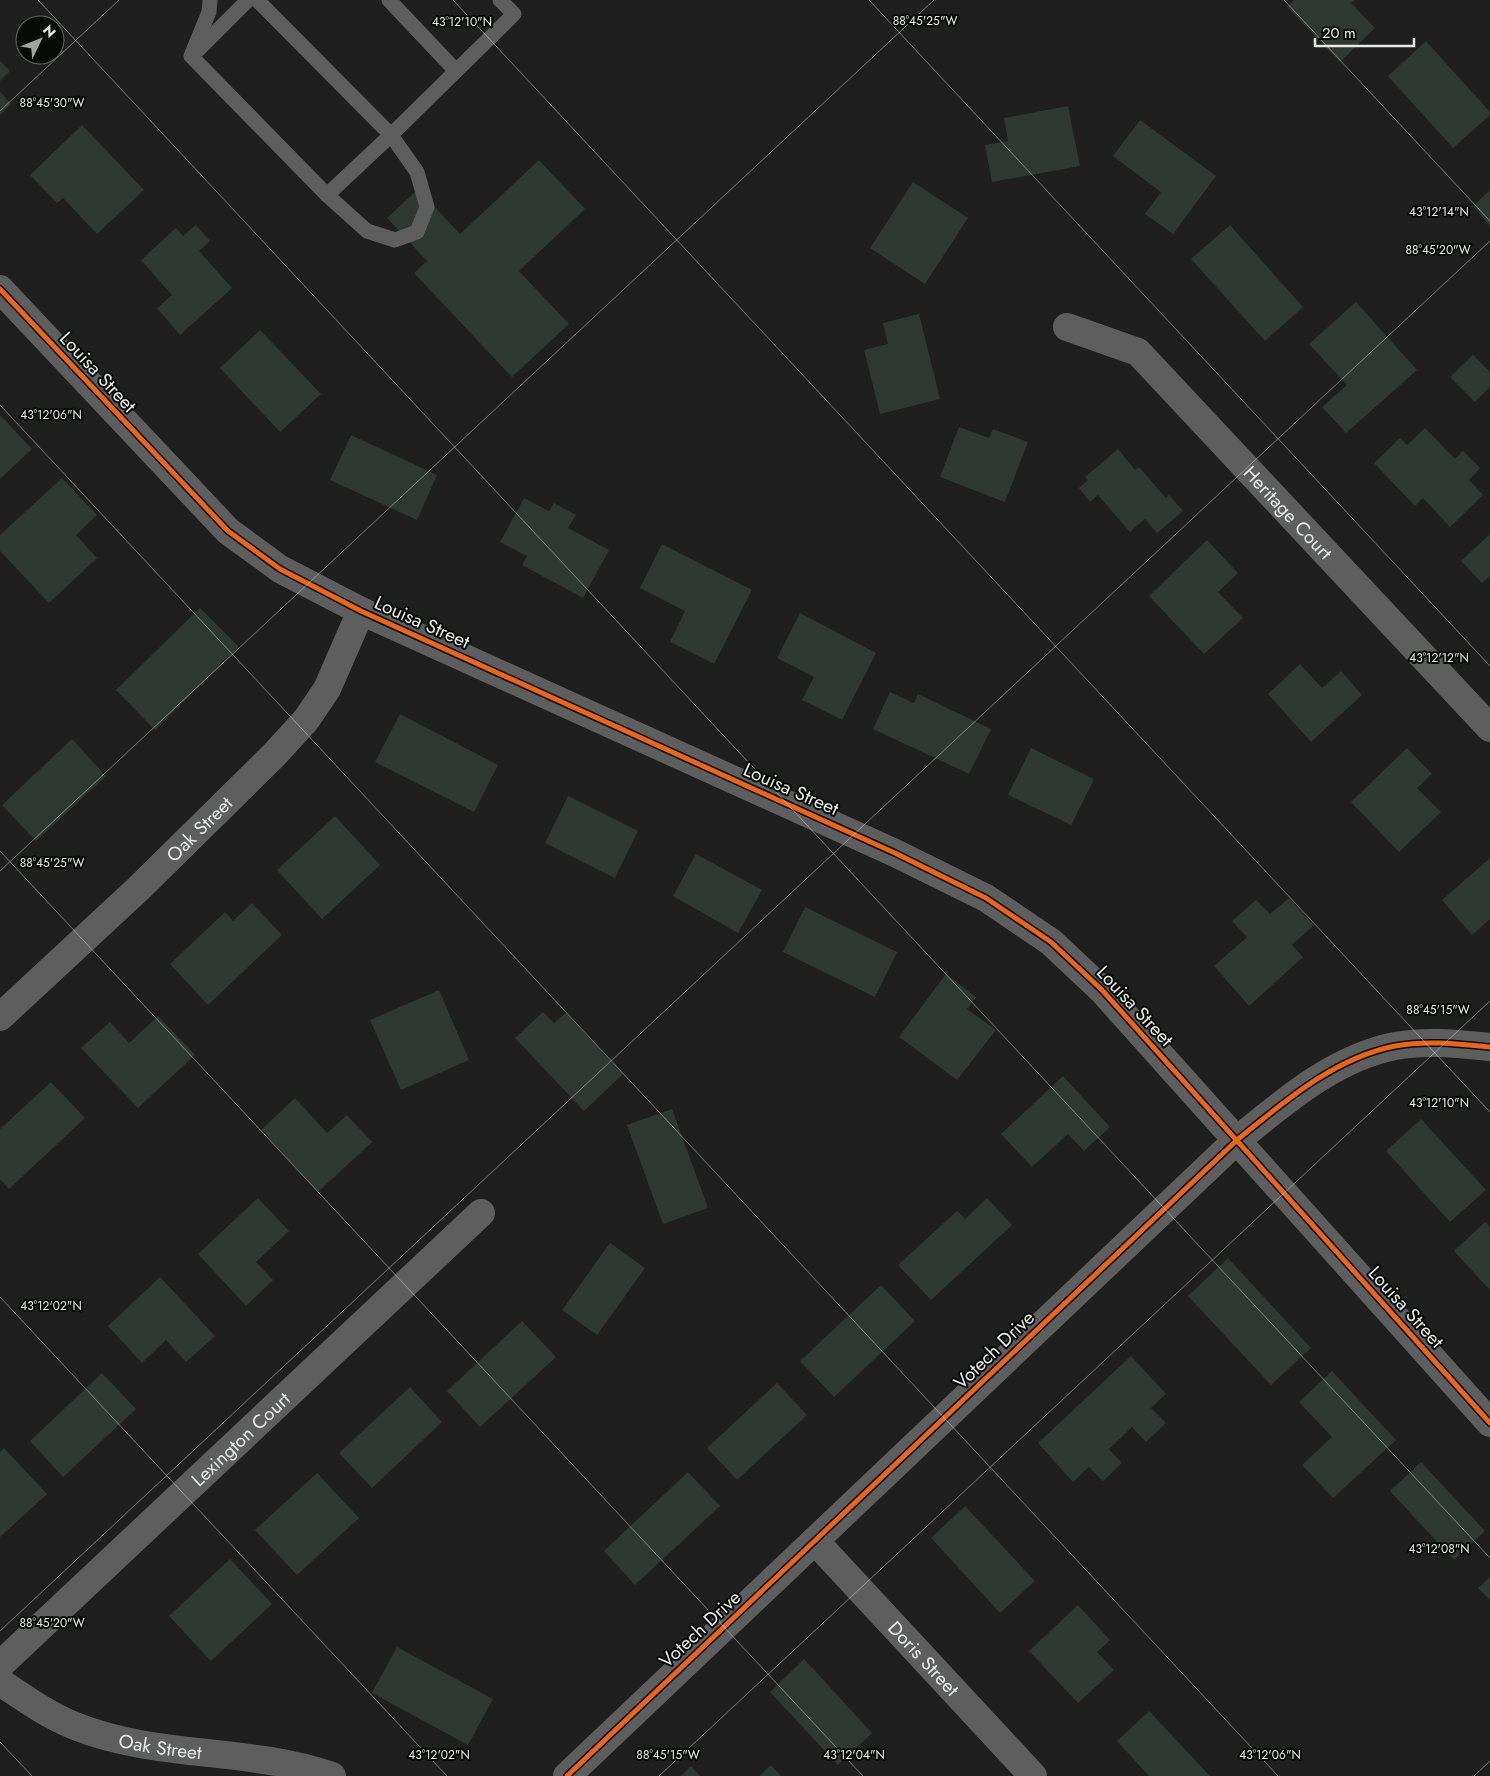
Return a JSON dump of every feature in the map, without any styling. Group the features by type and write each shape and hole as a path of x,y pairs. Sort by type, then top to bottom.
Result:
{"street":[{"name":"Louisa Street","path":"0,289 228,530 280,568 361,611 886,849 986,898 1050,942 1102,990 1490,1423"},
{"name":"Heritage Court","path":"1067,327 1138,352 1490,728"},
{"name":"Oak Street","path":"0,1017 144,883 274,755 306,720 327,689 361,611"},
{"name":"Votech Drive","path":"567,1776 1237,1140 1296,1092 1343,1064 1395,1046 1444,1042 1490,1047"},
{"name":"Lexington Court","path":"0,1666 482,1213"},
{"name":"Doris Street","path":"815,1541 1033,1776"},
{"name":"Oak Street","path":"0,1682 44,1710 76,1726 113,1737 165,1748 274,1762 332,1776"}],"lane":[{"path":"192,56 209,12 210,0"},
{"path":"192,56 248,0"},
{"path":"192,56 327,195 367,231 395,240 417,232 428,206 417,172 391,135 257,0"},
{"path":"389,0 456,71"},
{"path":"327,195 514,14 500,0"}],"building":[{"path":"1294,0 1355,0 1351,3 1375,28 1340,62 1287,7"},
{"path":"1426,41 1490,112 1490,115 1453,148 1388,76"},
{"path":"0,61 10,71 0,81"},
{"path":"0,92 11,104 0,115"},
{"path":"1068,106 1080,166 992,182 985,145 1008,141 1004,118"},
{"path":"1140,120 1216,176 1173,234 1145,214 1161,192 1113,156"},
{"path":"82,125 144,190 97,234 63,198 57,203 30,175"},
{"path":"539,160 585,209 519,271 569,324 512,377 414,273 427,261 387,218 418,189 460,234"},
{"path":"913,182 968,218 925,284 870,248"},
{"path":"1490,190 1490,226 1473,206"},
{"path":"196,225 210,241 199,251 232,288 180,335 157,308 172,295 141,260 176,228 183,236"},
{"path":"1230,225 1303,307 1265,341 1191,259"},
{"path":"1356,302 1417,370 1346,433 1322,407 1347,385 1309,344"},
{"path":"919,314 940,399 880,414 864,350 888,344 883,323"},
{"path":"260,330 321,394 280,432 220,368"},
{"path":"1473,355 1490,372 1490,387 1475,402 1450,377"},
{"path":"0,415 32,449 0,479"},
{"path":"959,427 989,438 993,429 1028,442 1005,502 940,477"},
{"path":"1425,428 1455,459 1463,451 1480,468 1469,480 1483,495 1450,527 1423,498 1415,506 1374,463 1400,438 1407,445"},
{"path":"351,435 437,475 417,520 330,480"},
{"path":"1118,449 1135,470 1139,467 1166,498 1169,495 1183,511 1157,533 1145,519 1130,532 1098,495 1090,502 1079,488 1088,480 1085,477"},
{"path":"62,478 97,515 76,535 97,558 49,603 0,551 0,535"},
{"path":"524,498 549,511 554,503 576,515 568,528 609,550 583,598 522,565 527,556 500,542"},
{"path":"1490,534 1490,576 1482,583 1461,561"},
{"path":"1207,540 1238,573 1218,592 1243,618 1204,654 1149,596"},
{"path":"662,544 752,590 714,664 670,642 685,611 640,588"},
{"path":"200,608 239,647 155,730 116,690"},
{"path":"800,613 876,653 842,720 802,700 814,677 777,658"},
{"path":"1300,664 1322,688 1341,671 1362,695 1311,742 1268,694"},
{"path":"890,692 914,703 918,694 991,729 969,774 873,729"},
{"path":"400,714 498,765 474,812 375,762"},
{"path":"72,739 106,776 36,841 2,805"},
{"path":"1031,748 1094,779 1071,825 1008,795"},
{"path":"1407,748 1432,774 1417,788 1441,812 1399,852 1351,802"},
{"path":"568,796 638,831 615,878 545,843"},
{"path":"335,816 380,865 322,919 277,870"},
{"path":"696,854 762,890 738,933 673,896"},
{"path":"1490,858 1490,919 1472,935 1442,900"},
{"path":"1289,898 1314,925 1292,945 1303,957 1249,1006 1214,966 1247,937 1232,921 1256,900 1270,914"},
{"path":"252,903 282,935 208,1005 170,964 225,912 233,921"},
{"path":"805,907 897,952 875,997 783,952"},
{"path":"946,974 976,997 967,1009 996,1030 957,1080 899,1037"},
{"path":"439,990 469,1060 401,1090 370,1020"},
{"path":"543,1012 554,1023 566,1013 623,1074 584,1111 515,1038"},
{"path":"158,1016 195,1055 138,1108 81,1048 110,1022 129,1043"},
{"path":"1063,1076 1110,1127 1084,1151 1068,1134 1032,1167 1001,1134"},
{"path":"51,1082 85,1118 9,1189 0,1179 0,1129"},
{"path":"295,1098 327,1133 347,1115 372,1142 318,1192 261,1130"},
{"path":"672,1109 708,1208 663,1224 627,1125"},
{"path":"1421,1119 1486,1190 1450,1222 1386,1151"},
{"path":"258,1198 289,1231 256,1262 273,1280 246,1306 198,1254"},
{"path":"987,1198 1012,1225 931,1300 898,1265 957,1211 965,1219"},
{"path":"1485,1222 1490,1227 1490,1290 1454,1251"},
{"path":"610,1243 645,1268 597,1335 562,1310"},
{"path":"1228,1258 1311,1348 1271,1385 1188,1296"},
{"path":"160,1277 215,1336 186,1362 166,1340 142,1363 108,1326"},
{"path":"881,1285 915,1321 834,1397 800,1361"},
{"path":"522,1321 556,1357 480,1427 447,1391"},
{"path":"1131,1356 1166,1394 1151,1408 1166,1423 1146,1442 1132,1427 1109,1449 1122,1463 1103,1481 1089,1467 1073,1482 1038,1443"},
{"path":"1332,1371 1396,1440 1333,1498 1302,1465 1332,1437 1299,1402"},
{"path":"102,1373 136,1409 63,1477 30,1441"},
{"path":"777,1383 807,1415 737,1480 707,1448"},
{"path":"410,1387 442,1422 372,1488 339,1453"},
{"path":"4,1448 47,1494 0,1537 0,1452"},
{"path":"1421,1462 1485,1531 1454,1560 1390,1491"},
{"path":"688,1472 720,1506 635,1585 604,1551"},
{"path":"317,1473 359,1518 297,1575 255,1530"},
{"path":"965,1506 1035,1581 1000,1613 931,1538"},
{"path":"230,1559 272,1604 211,1661 169,1616"},
{"path":"1490,1577 1490,1600 1478,1588"},
{"path":"1078,1605 1110,1640 1097,1652 1114,1670 1078,1703 1029,1651"},
{"path":"397,1647 493,1699 468,1745 372,1693"},
{"path":"804,1659 872,1733 838,1765 770,1692"},
{"path":"1149,1711 1210,1776 1149,1776 1117,1741"},
{"path":"771,1765 781,1776 759,1776"},
{"path":"691,1766 700,1776 681,1776"}],"cycle path":[{"path":"0,289 228,531 280,569 361,611 895,853 986,898 1051,942 1102,990 1490,1423"},
{"path":"567,1776 1237,1140 1273,1111 1331,1071 1351,1060 1373,1052 1395,1046 1419,1043 1490,1047"}]}
